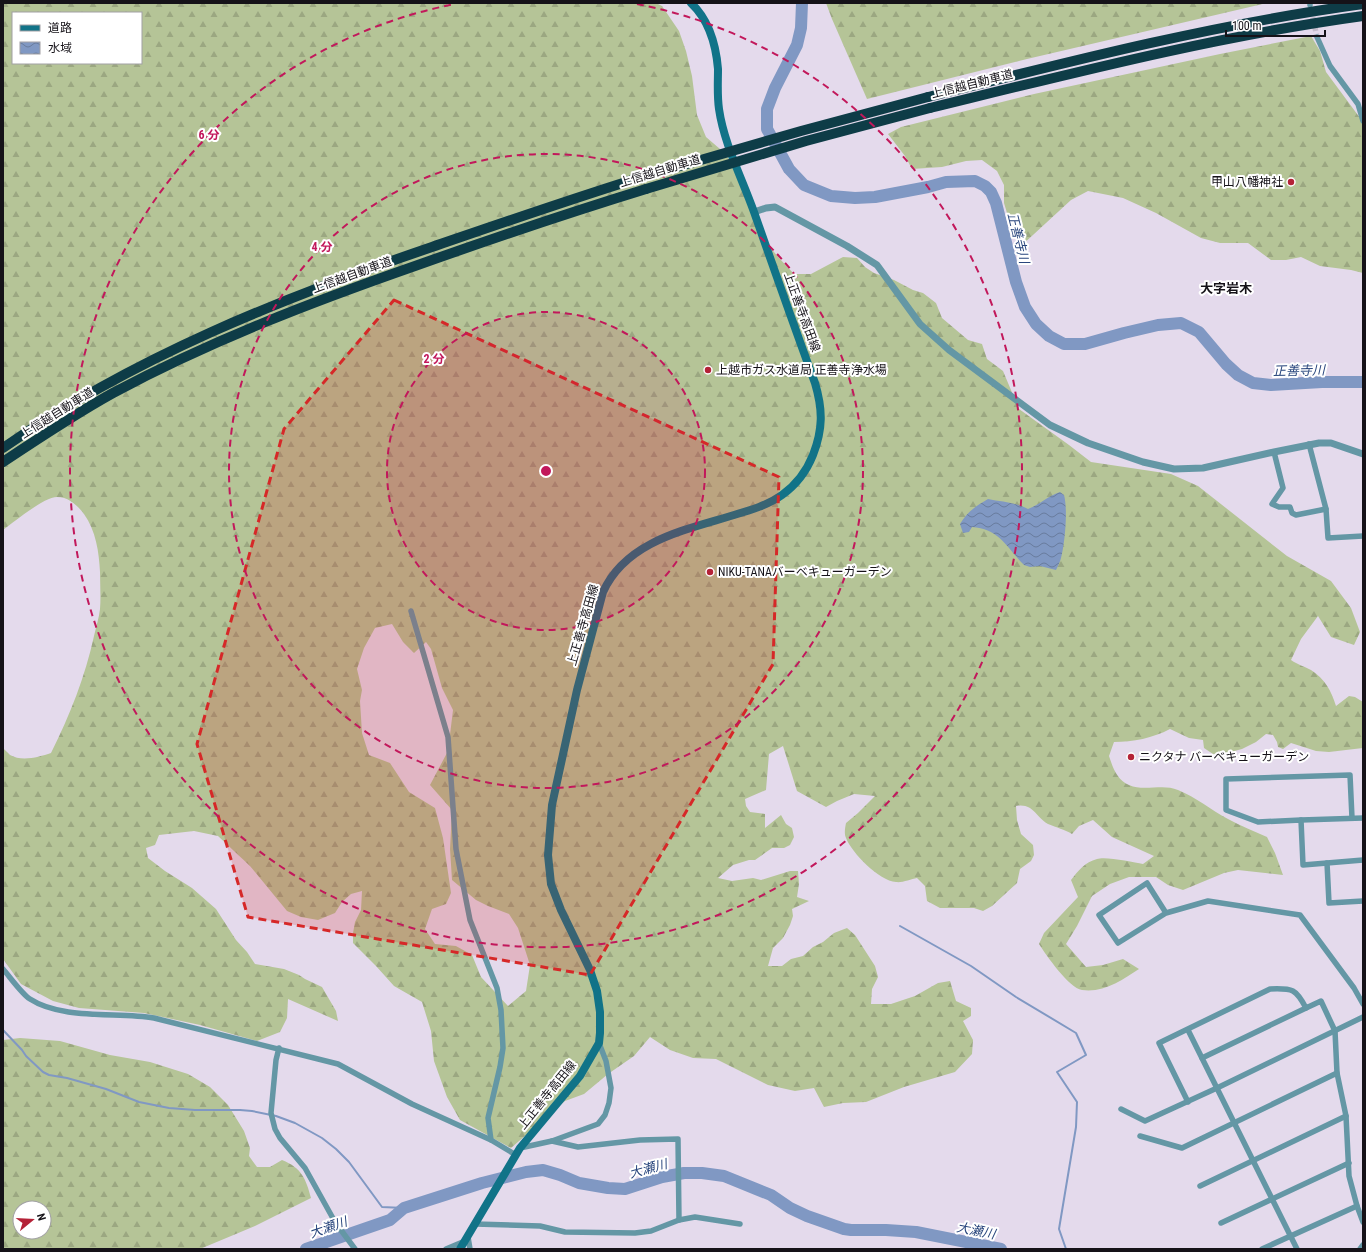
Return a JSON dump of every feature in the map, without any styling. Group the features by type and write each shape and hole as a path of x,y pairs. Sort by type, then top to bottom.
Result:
{"highway":[{"name":"上信越自動車道","path":"5,446 72,404 134,369 184,344 264,309 365,270 573,198 801,131 928,97 1084,59 1179,38 1269,19 1363,4"},
{"name":"上信越自動車道","path":"3,462 76,414 112,394 188,356 274,318 371,281 506,234 646,189 806,142 930,108 1181,49 1270,31 1363,16"}],"main road":[{"name":"上正善寺高田線","path":"460,1249 518,1151 580,1076 598,1043 600,1033 600,1012 597,991 590,970 560,910 552,884 548,855 552,805 577,690 603,592 609,579 632,555 658,540 689,528 754,509 782,495 792,487 806,469 818,443 821,430 820,401 815,384 754,212 724,133 719,109 717,89 718,69 714,44 703,18 692,3"}],"street":[{"path":"1318,37 1330,66 1358,104 1363,120"},
{"path":"754,212 775,207 847,246 877,265 920,324 949,350 1050,425 1088,443 1143,462 1174,469 1203,468 1309,444 1331,443 1363,454"},
{"path":"1309,444 1326,509 1328,538 1363,536"},
{"path":"1274,452 1283,488 1272,504 1278,507 1290,507 1292,513 1296,515 1326,509"},
{"path":"411,611 448,737 456,849 470,920 497,988 501,1010 503,1048 488,1118 491,1140"},
{"path":"1352,818 1350,775 1226,779 1226,810 1258,822 1363,818"},
{"path":"1301,820 1303,865 1363,860"},
{"path":"1327,863 1329,903 1363,901"},
{"path":"1166,913 1147,883 1099,915 1118,943 1166,913 1208,901 1300,915 1354,988 1363,1004"},
{"path":"3,969 29,998 44,1006 63,1012 137,1015 154,1018 279,1048 338,1064 412,1104 518,1151 552,1141 598,1124 605,1115 609,1104 611,1088 606,1060 598,1043"},
{"path":"1188,1102 1159,1043 1270,989 1289,988 1294,990 1299,995 1306,1008"},
{"path":"1202,1058 1321,1001 1335,1031 1337,1073 1346,1116 1349,1176 1363,1222"},
{"path":"1121,1109 1145,1121 1188,1102 1363,1017"},
{"path":"1188,1030 1297,1249"},
{"path":"279,1048 276,1060 271,1113 275,1129 280,1138 305,1168 335,1222 355,1249"},
{"path":"1140,1136 1182,1148 1337,1073"},
{"path":"1200,1186 1346,1116"},
{"path":"552,1141 578,1147 640,1140 678,1139 679,1220"},
{"path":"1221,1223 1349,1163"},
{"path":"1262,1249 1357,1206"},
{"path":"475,1224 540,1226 565,1232 635,1233 651,1231 679,1220 695,1217 740,1224"},
{"path":"446,1249 466,1239 470,1249"},
{"path":"1360,1249 1363,1245"}],"highlighted area":[{"path":"394,300 779,477 773,664 590,975 248,917 197,744 284,429"}],"green space":[{"path":"3,3 656,3 662,6 679,31 692,76 697,115 706,137 727,155 768,245 794,274 811,274 843,257 857,258 865,267 874,273 923,293 936,303 942,318 968,340 982,344 987,359 1003,371 1019,409 1091,462 1171,474 1198,486 1287,556 1331,581 1351,608 1360,632 1354,645 1331,637 1318,616 1301,639 1291,660 1311,670 1324,681 1330,690 1336,706 1349,696 1355,697 1363,702 1363,748 1329,752 1316,751 1291,743 1283,749 1278,747 1273,735 1266,734 1256,742 1242,749 1227,753 1213,754 1204,748 1203,740 1189,738 1170,729 1143,739 1114,742 1109,756 1118,777 1121,780 1135,787 1166,787 1178,790 1191,796 1228,819 1267,837 1283,875 1238,870 1224,873 1183,890 1168,885 1156,877 1129,877 1110,884 1092,896 1066,944 1086,967 1103,965 1123,959 1139,969 1105,988 1098,990 1082,990 1071,984 1058,970 1039,944 1044,933 1078,897 1071,880 1079,870 1093,860 1106,858 1143,864 1154,856 1112,837 1093,820 1079,826 1072,834 1048,824 1034,811 1027,807 1016,806 1017,820 1021,834 1033,845 1034,855 1031,861 1020,869 1017,883 992,906 983,911 974,908 940,908 927,901 925,886 917,878 898,882 882,877 874,872 860,858 849,844 845,835 846,823 875,796 854,794 826,807 797,791 783,746 769,754 766,790 745,799 746,806 750,812 765,814 765,828 781,815 786,824 792,828 794,837 790,845 784,848 772,848 755,860 749,860 733,865 718,878 732,881 753,878 761,880 790,871 798,871 799,884 797,897 809,901 792,909 793,916 790,925 783,938 773,948 768,966 782,966 791,959 803,956 813,947 823,942 834,933 847,928 855,935 875,966 878,977 872,989 871,1004 891,1004 915,996 938,983 950,981 956,1001 971,1008 971,1016 963,1021 973,1040 972,1054 955,1072 904,1087 866,1102 843,1103 824,1107 814,1088 795,1091 768,1085 716,1059 693,1058 670,1050 650,1037 634,1056 608,1074 584,1094 565,1101 511,1148 460,1120 447,1097 434,1061 431,1031 422,1002 394,986 353,943 355,922 361,910 362,891 351,894 342,902 335,913 318,920 301,917 287,911 250,866 218,836 194,831 159,835 155,845 146,848 148,858 192,888 216,909 236,940 255,964 284,969 322,987 336,1011 338,1021 288,999 287,1018 280,1032 257,1041 200,1025 144,1013 79,1008 53,1001 21,984 3,959 3,748 10,755 20,758 36,757 51,753 76,696 86,666 100,609 100,572 98,549 91,527 84,514 73,502 61,497 51,498 29,510 3,530","holes":["392,624 403,642 414,653 426,642 431,649 442,688 453,710 448,751 430,785 452,810 450,849 452,880 476,900 509,914 518,928 530,965 526,991 508,1006 481,977 472,955 456,946 435,944 425,929 432,909 446,904 451,893 443,838 435,808 409,792 390,763 369,755 362,733 360,701 362,690 357,669 364,648 375,628"]},
{"path":"826,3 1267,3 1027,59 867,99"},
{"path":"1311,36 1320,51 1326,72 1363,122 1363,273 1320,266 1301,257 1286,260 1271,260 1248,243 1220,243 1201,238 1156,213 1123,198 1088,191 1071,200 1021,246 1011,226 1004,203 1004,185 997,171 982,160 966,161 942,167 912,169 905,156 888,134 901,127 1034,94"},
{"path":"20,1038 60,1041 110,1055 150,1062 188,1074 210,1087 228,1105 244,1131 250,1148 249,1156 257,1167 270,1167 282,1160 289,1163 302,1175 311,1198 255,1226 200,1249 3,1249 3,1040"}],"water":[{"path":"1060,492 1064,495 1066,526 1060,561 1056,570 1040,566 1030,567 1024,565 1002,540 990,531 972,527 969,532 963,533 960,524 972,510 988,499 1013,504 1028,509"}],"waterway":[{"name":"正善寺川","path":"802,3 801,28 797,45 775,88 767,109 767,129 789,169 804,185 831,196 855,198 875,197 946,182 975,181 985,186 991,192 996,203 1016,282 1025,307 1036,324 1049,336 1064,344 1085,344 1158,325 1181,323 1199,332 1226,364 1238,375 1253,383 1271,385 1322,382 1363,382"},
{"path":"900,926 971,966 1016,997 1076,1033 1086,1055 1057,1072 1077,1102 1076,1127 1059,1229 1066,1249"},
{"path":"3,1030 26,1056 43,1072 49,1075 67,1078 106,1089 139,1102 169,1108 252,1111 276,1116 295,1123 322,1138 336,1149 349,1162 382,1207 404,1208"},
{"name":"大瀬川","path":"306,1249 390,1220 404,1208 482,1183 526,1172 543,1170 579,1183 608,1188 625,1189 662,1177 684,1173 702,1173 724,1176 771,1195 790,1208 807,1216 844,1229 916,1232 1001,1249"}],"tunnel":[{"path":"1311,9 1317,37"}],"place":[{"name":"甲山八幡神社","path":"1291,182"},
{"name":"上越市ガス水道局 正善寺浄水場","path":"708,370"},
{"name":"NIKU-TANAバーベキューガーデン","path":"710,572"},
{"name":"ニクタナ バーベキューガーデン","path":"1131,757"}],"district":[{"name":"大字岩木","path":"1226,288"}]}
